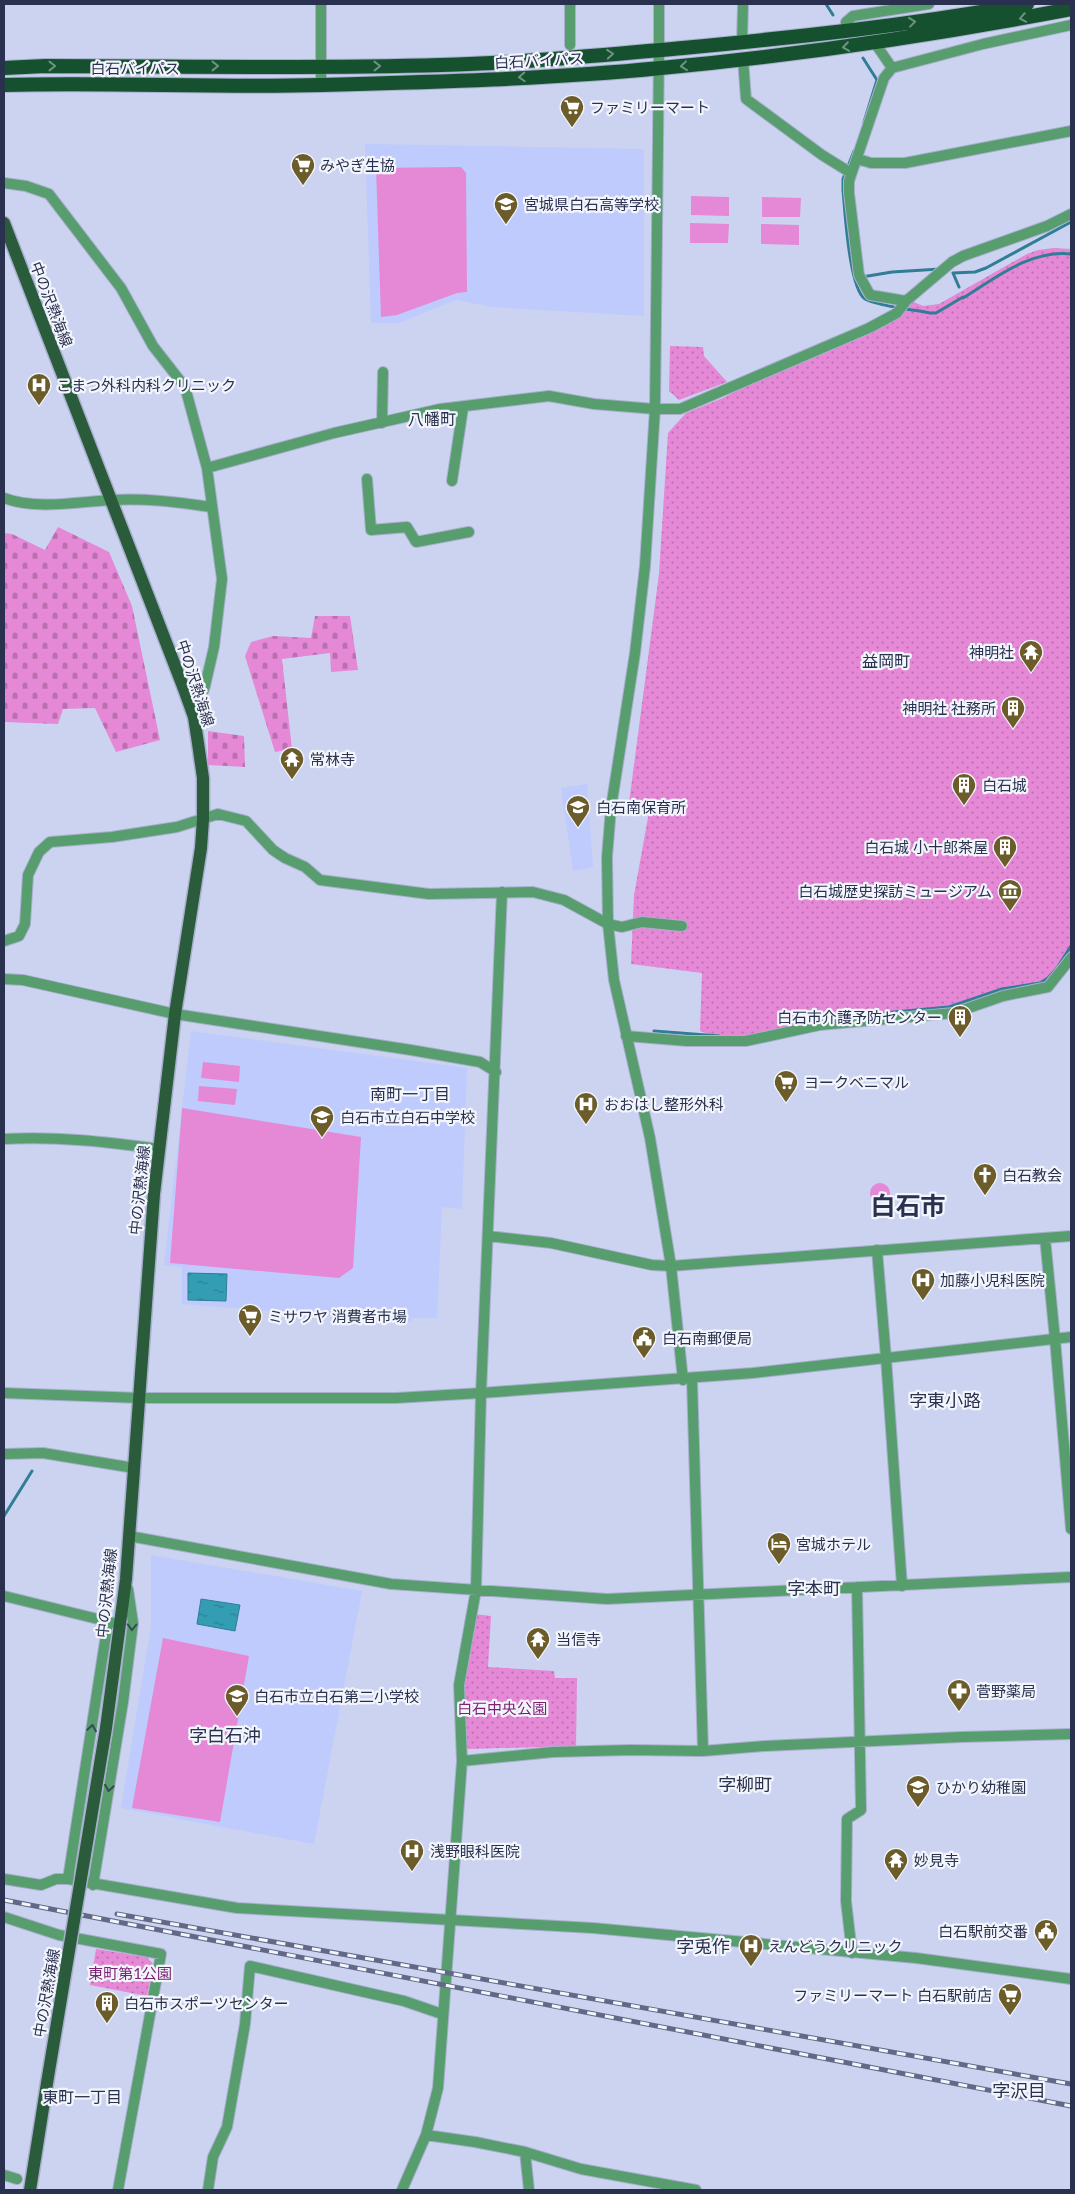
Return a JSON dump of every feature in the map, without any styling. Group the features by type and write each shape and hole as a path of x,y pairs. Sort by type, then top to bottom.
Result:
{"highway":[{"name":"白石バイパス","path":"4,68 82,66 321,67 442,65 553,59 846,31 962,16 1026,4"},
{"name":"白石バイパス","path":"4,85 70,83 322,85 548,76 659,68 875,43 1071,9"}],"main road":[{"name":"中の沢熱海線","path":"4,223 194,717 203,778 201,848 175,1014 154,1194 126,1578 114,1623 106,1728 30,2190"}],"street":[{"path":"321,4 322,85"},
{"path":"570,4 570,45"},
{"path":"659,4 655,410 645,566 635,653 610,808 607,857 608,924 614,980 650,1138 687,1379 699,1596 703,1751"},
{"path":"742,42 743,4"},
{"path":"846,31 846,22 853,16 923,4"},
{"path":"905,302 870,295 860,278 849,193 847,171 858,159 884,78 892,68 983,44 1071,25"},
{"path":"875,43 892,68"},
{"path":"743,59 746,100 847,171"},
{"path":"858,159 872,163 905,163 1071,131"},
{"path":"4,183 26,186 49,194 121,288 153,346 185,387 207,468 222,579 214,647 194,717"},
{"path":"207,468 334,434 440,409 463,408 549,396 594,404 655,410 680,409 851,336 897,313 905,302 952,262 963,256 1047,226 1071,214"},
{"path":"382,423 383,372"},
{"path":"452,481 463,408"},
{"path":"367,479 371,530 407,527 416,542 469,532"},
{"path":"4,498 20,502 58,504 140,498 168,500 211,507"},
{"path":"4,940 19,936 25,924 28,875 39,852 50,842 176,827 218,814 246,821 273,850 305,867 320,880 429,894 533,892 564,900 608,924 622,927 642,922 682,926"},
{"path":"402,2190 426,2135 438,2088 462,1762 458,1685 476,1590 481,1393 496,1072 502,892"},
{"path":"626,1036 687,1041 746,1041 820,1025 954,1013 1003,996 1048,987 1071,958"},
{"path":"4,980 28,980 175,1014 421,1051 480,1062 496,1072"},
{"path":"4,1139 35,1137 86,1139 160,1149"},
{"path":"488,1236 551,1243 652,1265 671,1266 1071,1236"},
{"path":"1045,1238 1071,1529"},
{"path":"877,1250 902,1586"},
{"path":"4,1393 140,1398 396,1398 687,1379 1071,1337"},
{"path":"4,1454 43,1453 134,1468"},
{"path":"129,1536 391,1584 608,1600 1071,1577"},
{"path":"93,1885 123,1702 133,1623 126,1578"},
{"path":"852,1953 846,1901 847,1819 861,1810 857,1587"},
{"path":"4,1596 114,1623 68,1880"},
{"path":"462,1762 553,1752 703,1751 765,1746 1071,1734"},
{"path":"4,1879 40,1885 56,1879 68,1880 237,1908 594,1928 953,1963 1071,1979"},
{"path":"4,1917 59,1935 161,1954 118,2190"},
{"path":"208,2190 213,2157 226,2127 245,2024 250,1966 404,2001 442,2014"},
{"path":"426,2135 525,2152 581,2168 696,2190"},
{"path":"525,2152 529,2190"},
{"path":"4,2176 17,2179"}],"shaded area":[{"name":"宮城県白石高等学校","path":"365,144 644,149 644,316 493,307 456,300 399,323 371,323"},
{"name":"白石南保育所","path":"587,784 593,867 573,871 561,788"},
{"name":"白石市立白石中学校","path":"191,1031 467,1068 462,1209 442,1207 437,1318 412,1318 411,1322 182,1304 182,1267 164,1265"},
{"name":"白石市立白石第二小学校","path":"151,1555 362,1591 314,1844 121,1808 151,1626"}],"green space":[{"path":"461,167 466,173 467,292 457,293 397,315 381,317 376,168"},
{"path":"691,196 729,197 729,216 691,215"},
{"path":"762,197 801,198 800,217 762,217"},
{"path":"690,223 729,224 728,243 690,243"},
{"path":"761,224 799,225 799,245 761,244"},
{"path":"1054,248 1071,249 1071,958 1052,984 928,1016 730,1042 700,1031 702,973 631,964 634,895 649,812 629,803 659,574 668,433 686,413 723,398 788,363 869,328 909,300 923,306 939,304 1027,254 1038,250"},
{"path":"670,346 703,347 704,356 727,382 679,400 669,391"},
{"path":"58,527 109,552 132,606 160,740 116,752 95,708 63,709 58,724 4,722 4,533 12,534 45,550"},
{"path":"315,616 350,616 358,670 331,672 330,653 282,659 292,749 275,752 245,656 251,642 273,636 311,638"},
{"path":"208,731 244,736 245,767 208,765"},
{"path":"203,1062 240,1066 239,1082 201,1078"},
{"path":"199,1086 237,1089 235,1105 198,1101"},
{"path":"182,1108 361,1137 353,1268 339,1278 170,1263"},
{"path":"876,1183 884,1183 890,1189 890,1197 884,1203 876,1203 870,1197 870,1189"},
{"name":"白石中央公園","path":"466,1613 491,1616 488,1667 554,1671 555,1678 577,1678 576,1746 469,1749 460,1744"},
{"path":"163,1638 249,1656 220,1822 132,1808"},
{"name":"東町第1公園","path":"96,1949 147,1957 153,1964 147,1996 90,1985"}],"water":[{"path":"188,1273 227,1274 226,1301 188,1300"},
{"path":"201,1599 240,1605 235,1631 197,1624"}],"waterway":[{"path":"826,4 833,15"},
{"path":"863,58 877,80 864,122"},
{"path":"854,151 843,179 843,190 849,248 855,280 865,299 896,308 936,313 963,297"},
{"path":"959,287 953,273 975,272 986,268 1071,222"},
{"path":"963,298 1001,274 1028,261 1042,256 1071,254"},
{"path":"862,277 892,272 940,269"},
{"path":"806,1020 949,1007 1002,989 1040,983 1048,978 1057,968 1071,946"},
{"path":"654,1031 719,1036"},
{"path":"4,1516 32,1471"}],"railway":[{"path":"4,1900 1071,2106"},
{"path":"117,1914 1071,2084"}],"place":[{"name":"ファミリーマート","path":"572,128"},
{"name":"みやぎ生協","path":"303,186"},
{"name":"宮城県白石高等学校","path":"506,225"},
{"name":"こまつ外科内科クリニック","path":"39,406"},
{"name":"神明社","path":"1031,673"},
{"name":"神明社 社務所","path":"1013,729"},
{"name":"常林寺","path":"292,780"},
{"name":"白石城","path":"964,806"},
{"name":"白石南保育所","path":"578,828"},
{"name":"白石城 小十郎茶屋","path":"1005,868"},
{"name":"白石城歴史探訪ミュージアム","path":"1010,912"},
{"name":"白石市介護予防センター","path":"960,1038"},
{"name":"ヨークベニマル","path":"786,1103"},
{"name":"おおはし整形外科","path":"586,1125"},
{"name":"白石市立白石中学校","path":"322,1138"},
{"name":"白石教会","path":"985,1196"},
{"name":"加藤小児科医院","path":"923,1301"},
{"name":"ミサワヤ 消費者市場","path":"250,1337"},
{"name":"白石南郵便局","path":"644,1359"},
{"name":"宮城ホテル","path":"779,1565"},
{"name":"当信寺","path":"538,1660"},
{"name":"菅野薬局","path":"959,1712"},
{"name":"白石市立白石第二小学校","path":"237,1717"},
{"name":"ひかり幼稚園","path":"918,1808"},
{"name":"浅野眼科医院","path":"412,1872"},
{"name":"妙見寺","path":"896,1881"},
{"name":"白石駅前交番","path":"1046,1952"},
{"name":"えんどうクリニック","path":"751,1967"},
{"name":"ファミリーマート 白石駅前店","path":"1010,2016"},
{"name":"白石市スポーツセンター","path":"107,2024"}],"district":[{"name":"八幡町","path":"432,418"},
{"name":"益岡町","path":"886,660"},
{"name":"南町一丁目","path":"410,1093"},
{"name":"白石市","path":"908,1205"},
{"name":"字東小路","path":"945,1400"},
{"name":"字本町","path":"814,1588"},
{"name":"字白石沖","path":"225,1735"},
{"name":"字柳町","path":"745,1784"},
{"name":"字兎作","path":"703,1946"},
{"name":"字沢目","path":"1019,2090"},
{"name":"東町一丁目","path":"82,2096"}]}
